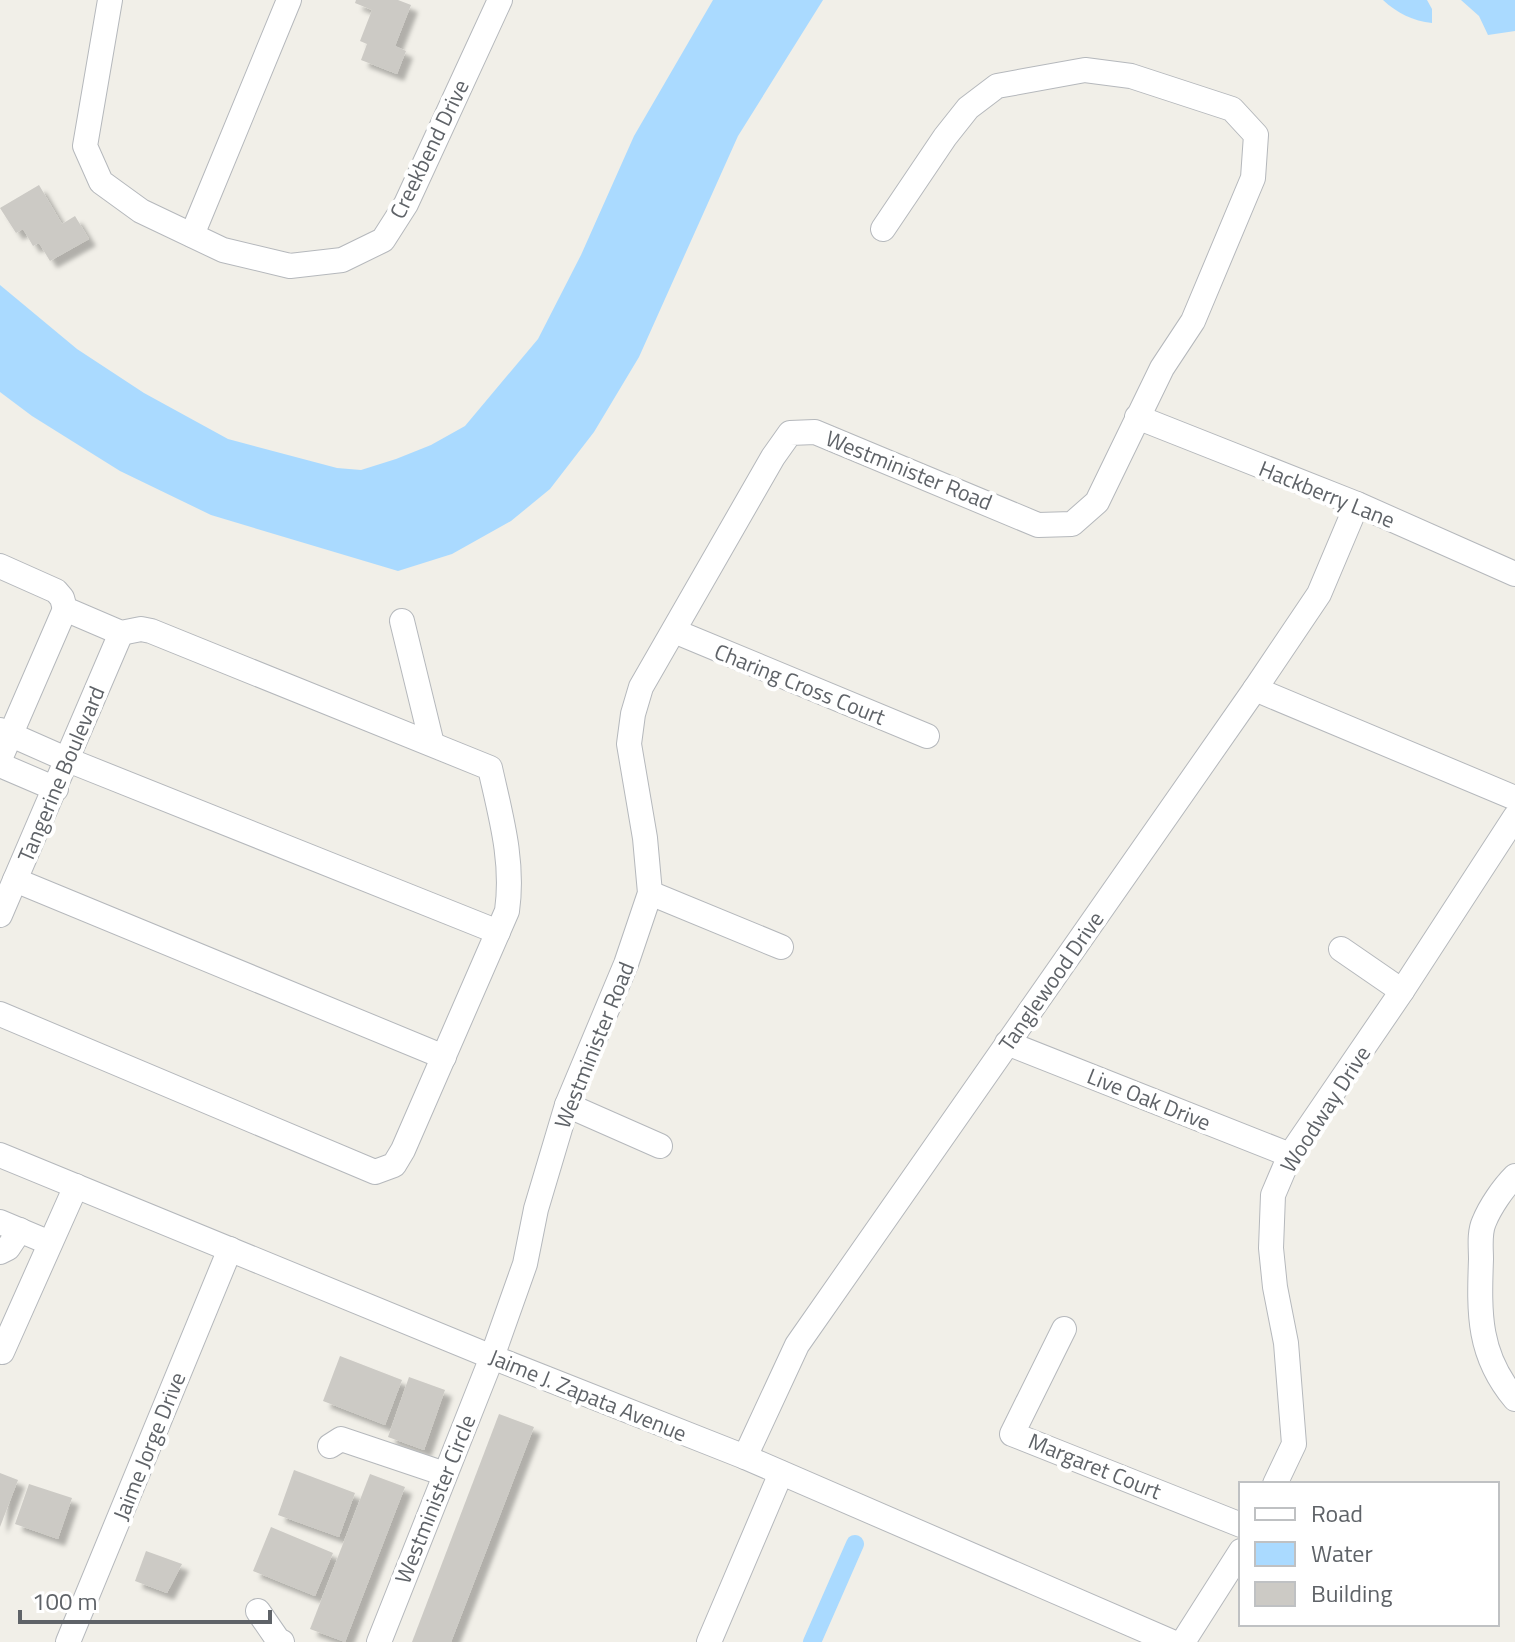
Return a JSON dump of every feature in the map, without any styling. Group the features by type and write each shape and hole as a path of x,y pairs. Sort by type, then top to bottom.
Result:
{"street":[{"name":"Creekbend Drive","path":"110,0 85,146 101,182 141,211 223,250 290,266 342,260 383,240 406,204 500,0"},
{"path":"192,235 289,0"},
{"name":"Westminister Road","path":"492,1357 525,1264 536,1209 567,1105 626,964 650,893 645,838 629,744 641,687 773,457 790,433 815,432 1038,525 1072,524 1097,502 1162,368 1193,321 1253,178 1256,135 1232,109 1131,76 1085,70 997,86 968,108 883,229"},
{"name":"Hackberry Lane","path":"1137,417 1357,504 1515,574"},
{"name":"Tanglewood Drive","path":"745,1457 797,1345 1319,594 1357,504"},
{"path":"0,566 56,591 65,609 6,732 0,762 56,789"},
{"path":"0,1014 375,1172 394,1165 403,1150 507,911 511,885 510,859 490,768 151,631 141,629 121,633 65,609"},
{"path":"402,621 432,744"},
{"name":"Charing Cross Court","path":"674,631 927,736"},
{"name":"Tangerine Boulevard","path":"0,915 121,633"},
{"path":"1255,689 1515,798"},
{"path":"6,732 68,760 498,932"},
{"name":"Woodway Drive","path":"1276,1482 1294,1444 1286,1343 1271,1248 1273,1195 1290,1155 1515,817"},
{"path":"15,880 444,1057"},
{"path":"650,893 781,947"},
{"path":"1341,949 1402,991"},
{"name":"Live Oak Drive","path":"1007,1043 1290,1155"},
{"path":"567,1105 660,1146"},
{"name":"Jaime J. Zapata Avenue","path":"0,1155 745,1457 1137,1635 1172,1642"},
{"path":"1515,1176 1482,1224 1479,1317 1487,1356 1504,1387 1515,1399"},
{"path":"2,1352 76,1186"},
{"path":"0,1252 8,1248 10,1226 50,1243"},
{"name":"Jaime Jorge Drive","path":"68,1642 230,1249"},
{"name":"Margaret Court","path":"1064,1329 1012,1434 1239,1524"},
{"name":"Westminister Circle","path":"379,1642 492,1357"},
{"path":"330,1446 341,1439 445,1474"},
{"path":"709,1642 781,1473"},
{"path":"1183,1642 1239,1554"},
{"path":"258,1611 282,1642"}],"water":[{"path":"713,0 823,0 738,136 639,357 594,432 550,489 511,521 452,554 398,571 211,515 120,471 32,416 0,392 0,285 77,349 144,393 228,439 337,468 361,470 431,445 465,426 538,339 581,255 634,136"},
{"path":"1383,0 1427,0 1432,9 1432,23 1406,16"},
{"path":"1461,0 1515,0 1515,31 1488,35 1479,16"}],"building":[{"path":"356,0 398,0 411,5 395,46 406,51 397,74 361,60 367,44 360,41 372,10 355,3"},
{"path":"39,185 62,224 75,216 89,239 50,261 39,243 33,246 23,229 16,233 0,208"},
{"path":"340,1356 402,1380 385,1425 323,1401"},
{"path":"409,1377 445,1390 424,1450 388,1437"},
{"path":"499,1414 534,1427 451,1642 412,1642"},
{"path":"294,1470 355,1493 339,1537 278,1515"},
{"path":"0,1473 18,1480 0,1527"},
{"path":"370,1474 405,1487 345,1642 310,1629"},
{"path":"29,1484 72,1498 58,1539 15,1524"},
{"path":"271,1527 333,1553 315,1596 253,1571"},
{"path":"146,1551 182,1564 167,1593 135,1581"}],"waterway":[{"path":"812,1642 855,1544"}]}
